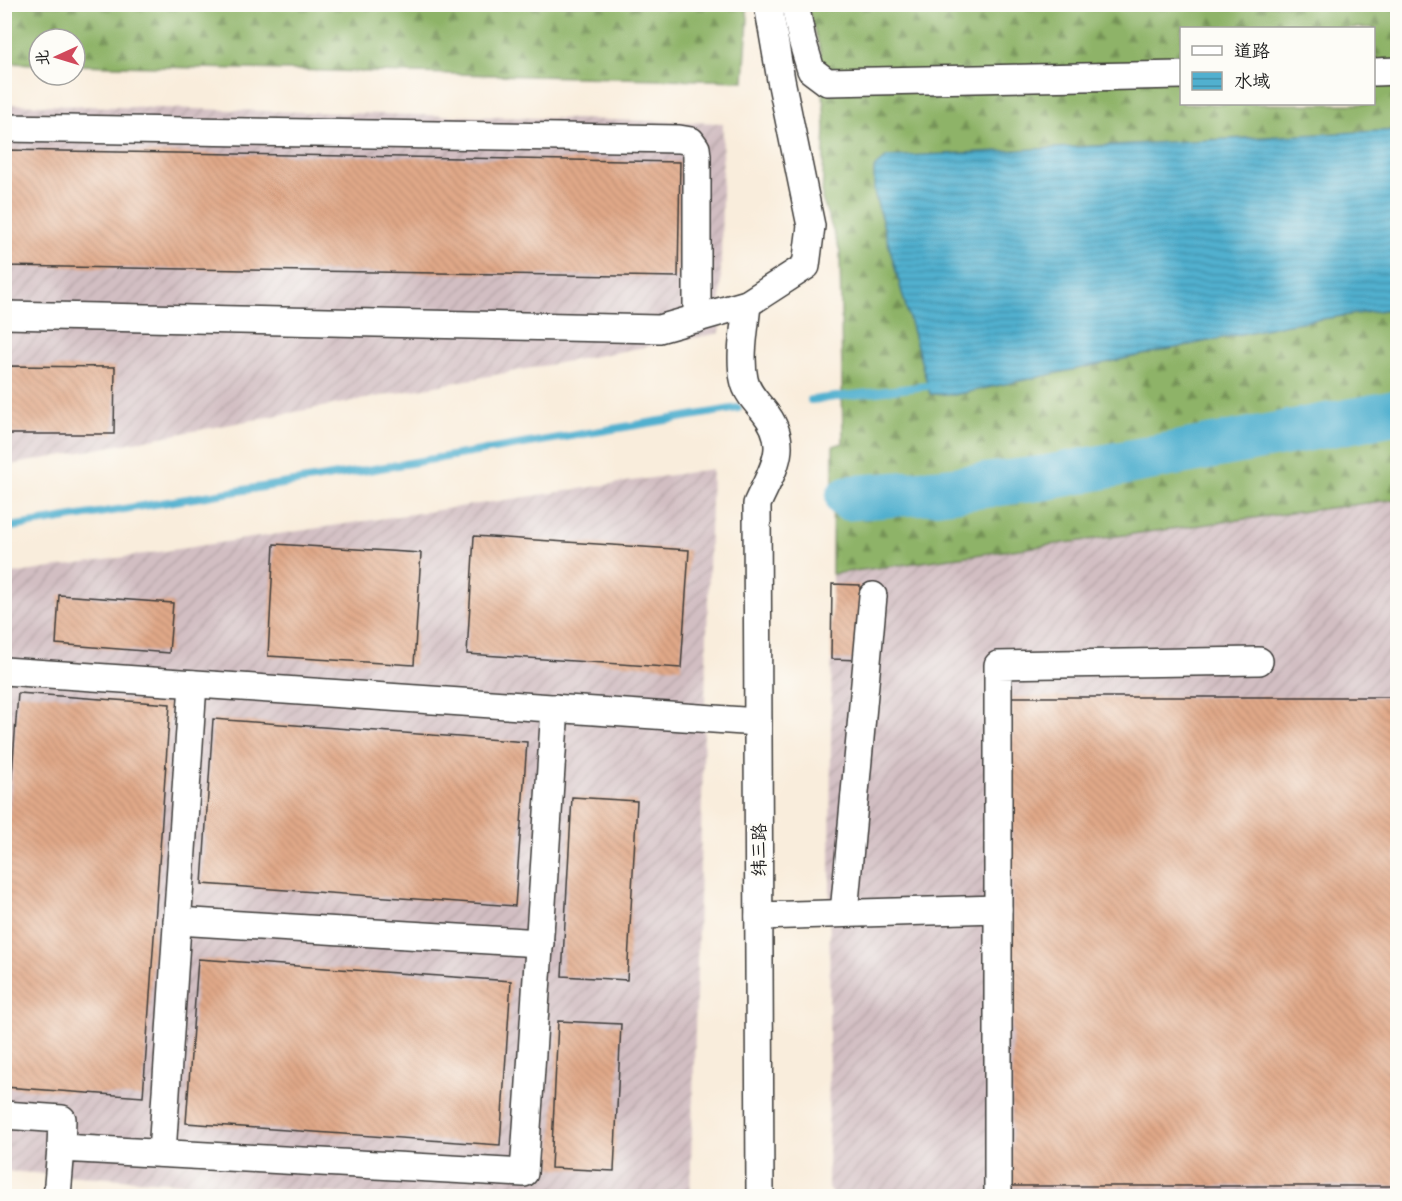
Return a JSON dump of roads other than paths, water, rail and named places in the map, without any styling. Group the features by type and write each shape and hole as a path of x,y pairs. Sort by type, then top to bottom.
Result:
{"street":[{"path":"4,315 659,329 747,304 806,266 811,226 768,4"},
{"path":"795,4 811,70 827,82 1180,75"},
{"path":"1375,72 1398,71"},
{"path":"4,128 691,141 696,148 697,156 697,318"},
{"name":"纬三路","path":"747,304 744,379 749,393 777,431 779,444 776,460 757,504 760,1197"},
{"path":"844,913 873,596"},
{"path":"998,1197 998,664 1259,661"},
{"path":"4,670 758,722"},
{"path":"162,1153 193,684"},
{"path":"61,1148 525,1173 555,708"},
{"path":"759,916 998,909"},
{"path":"177,921 540,943"},
{"path":"4,1115 62,1119 57,1197"}],"water":[{"path":"1397,130 1397,308 1288,324 954,395 930,394 874,192 874,168 887,157"}],"waterway":[{"path":"811,400 935,385"},
{"path":"4,528 738,408"},
{"path":"848,498 940,491 1044,478 1398,412"}]}
